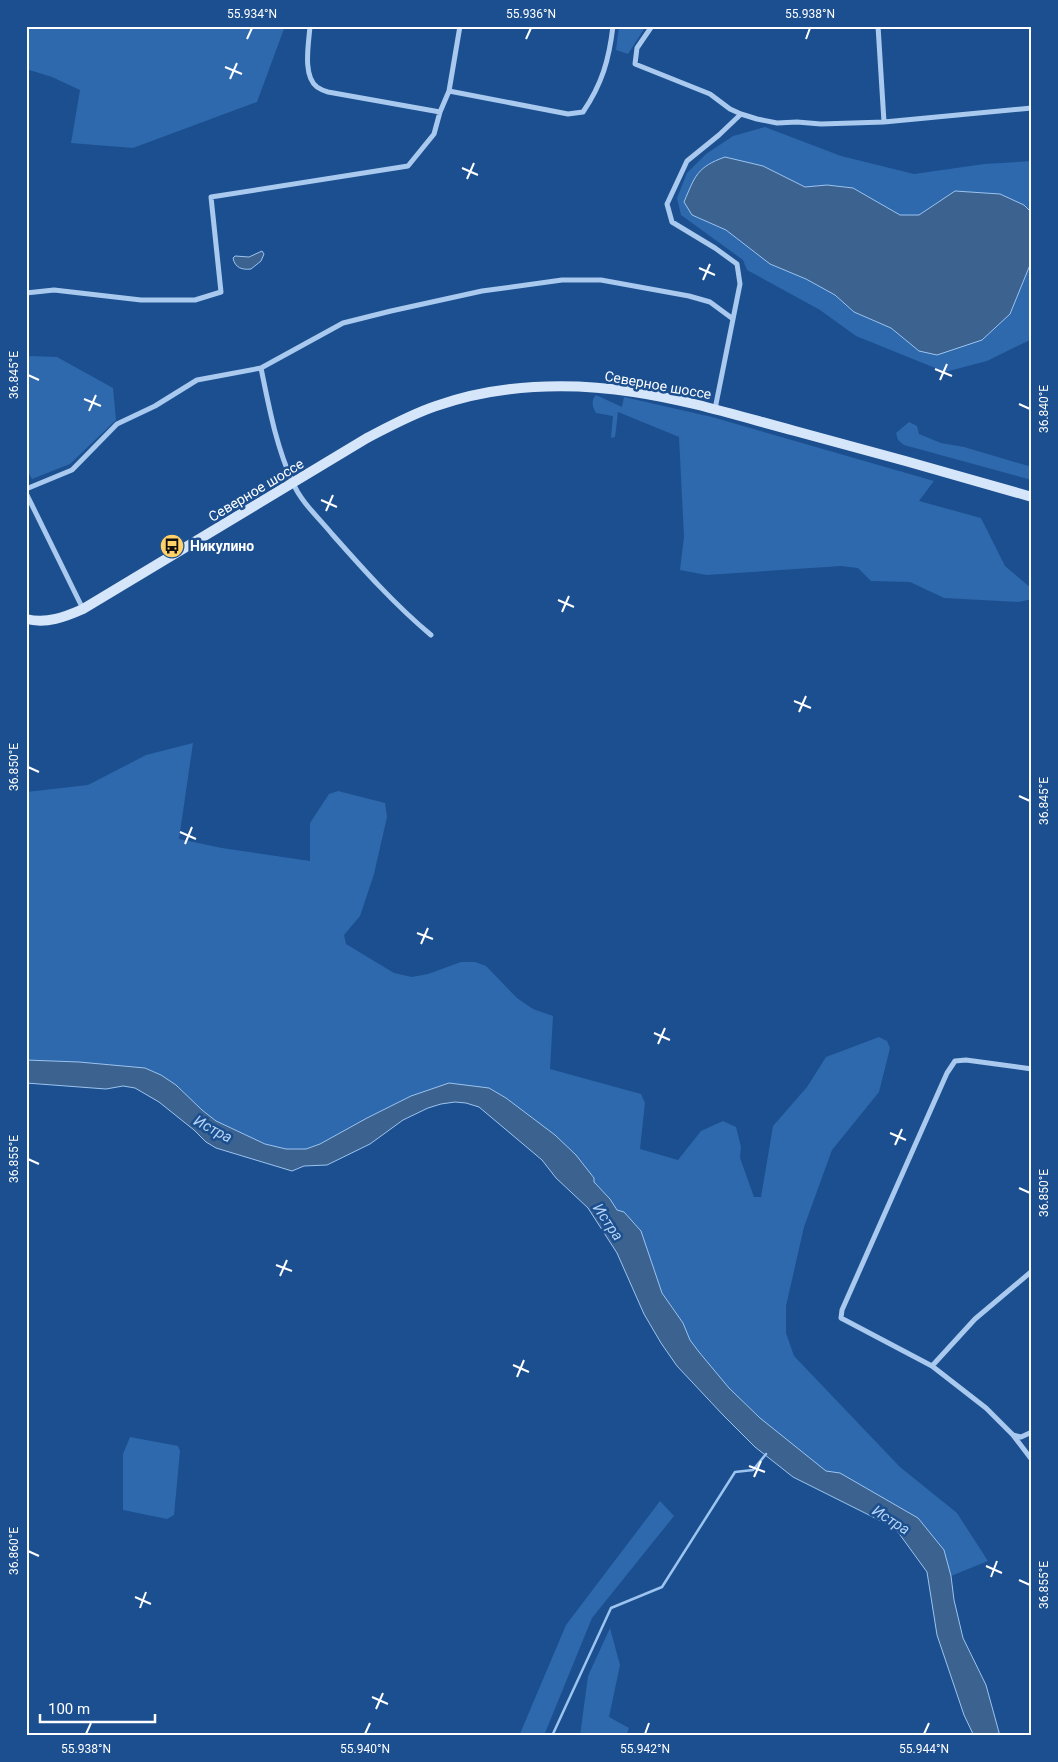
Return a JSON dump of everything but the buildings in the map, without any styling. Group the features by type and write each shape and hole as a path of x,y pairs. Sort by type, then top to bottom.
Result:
{"main road":[{"name":"Северное шоссе","path":"26,618 62,619 83,609 367,438 403,419 436,406 475,395 525,388 586,387 634,392 715,410 942,470 1032,497"}],"street":[{"path":"310,26 307,63 310,78 316,87 328,92 440,112"},
{"path":"26,293 54,290 141,300 195,300 221,292 211,197 408,166 434,134 440,112 449,91 460,26"},
{"path":"449,91 568,114 583,112 595,94 610,56 614,26"},
{"path":"652,26 636,48 635,64 710,94 730,109 757,119 777,123 884,122 1032,108"},
{"path":"878,26 884,122"},
{"path":"715,410 740,284 737,264 716,248 672,222 667,204 687,161 741,114"},
{"path":"26,488 72,470 117,424 155,406 197,380 261,368 343,323 391,310 482,291 562,280 601,280 689,296 710,302 733,319"},
{"path":"261,368 274,432 293,484 309,507 364,570 413,620 431,635"},
{"path":"26,492 83,609"},
{"path":"1032,1069 966,1060 955,1061 947,1072 842,1310 841,1318 932,1366 986,1408 1013,1435 1032,1460"},
{"path":"932,1366 975,1319 1032,1271"},
{"path":"1013,1435 1021,1438 1032,1432"}],"shaded area":[{"path":"26,26 285,26 257,102 133,148 71,143 80,90 52,77 26,69"},
{"path":"619,26 646,26 628,54 616,50"},
{"path":"765,127 841,156 914,174 984,164 1032,161 1032,213 1024,205 955,191 919,215 900,215 853,188 827,185 805,187 763,166 692,215 726,230 770,264 806,279 835,295 854,312 891,328 919,351 1010,314 1032,260 1032,339 987,361 945,372 856,336 820,310 747,270 743,260 681,215 677,198 687,173 706,154 733,136"},
{"path":"31,356 57,357 113,388 116,420 70,464 32,479 26,469 26,358"},
{"path":"596,395 622,407 624,397 712,417 934,481 919,501 981,518 1005,566 1032,589 1032,599 1019,602 944,598 910,582 871,581 858,568 841,566 706,575 680,570 684,537 679,437 618,412 615,437 611,438 613,416 596,413 593,399"},
{"path":"909,422 917,426 919,434 941,443 964,447 1032,467 1032,480 904,445 898,440 896,433"},
{"path":"193,743 179,839 222,848 310,861 310,823 329,794 338,791 385,803 387,817 374,874 360,916 344,935 346,944 394,973 412,977 428,974 461,962 475,962 486,966 517,998 533,1009 553,1016 550,1069 641,1094 645,1103 640,1149 678,1160 701,1131 723,1121 736,1127 741,1147 740,1158 754,1197 761,1197 773,1126 807,1087 826,1057 879,1037 887,1041 890,1048 879,1092 832,1150 804,1227 786,1306 786,1333 794,1356 900,1467 957,1513 988,1561 951,1576 944,1550 918,1518 840,1474 826,1472 760,1418 729,1388 690,1340 683,1323 662,1293 641,1231 624,1213 617,1210 610,1199 594,1182 594,1178 576,1155 555,1135 506,1098 489,1088 449,1083 411,1096 320,1144 306,1149 286,1149 265,1144 216,1121 176,1085 161,1075 145,1068 79,1062 26,1060 26,792 88,785 146,755"},
{"path":"130,1437 178,1446 180,1451 174,1515 167,1519 123,1510 123,1454"},
{"path":"660,1501 674,1516 592,1618 545,1733 552,1736 519,1736 566,1625"},
{"path":"610,1628 620,1665 609,1717 629,1728 626,1736 580,1736 588,1676"}],"water":[{"path":"725,157 763,166 805,187 827,185 853,188 900,215 919,215 955,191 1000,194 1024,205 1032,213 1032,260 1010,314 982,340 937,355 919,351 891,328 854,312 835,295 806,279 770,264 726,230 692,215 684,202 694,179 708,165"},
{"path":"262,251 264,254 261,261 251,269 239,268 235,264 233,258 235,256 249,257"},
{"name":"Истра","path":"26,1060 79,1062 145,1068 161,1075 176,1085 216,1121 265,1144 286,1149 306,1149 320,1144 411,1096 449,1083 489,1088 506,1098 555,1135 576,1155 594,1178 594,1182 610,1199 617,1210 624,1212 641,1231 662,1293 683,1323 690,1340 729,1388 760,1418 826,1471 840,1473 918,1518 944,1550 963,1638 986,1685 1000,1736 974,1736 964,1715 937,1635 927,1572 895,1528 793,1477 755,1447 723,1415 677,1366 661,1343 644,1314 617,1253 588,1208 556,1178 542,1160 479,1107 455,1102 428,1108 403,1120 370,1144 327,1165 304,1166 292,1171 216,1148 206,1142 159,1102 135,1088 123,1086 106,1089 26,1083"}],"waterway":[{"path":"552,1736 611,1608 662,1587 735,1472 753,1470 766,1454"}],"place":[{"name":"Никулино","path":"172,546"}]}
